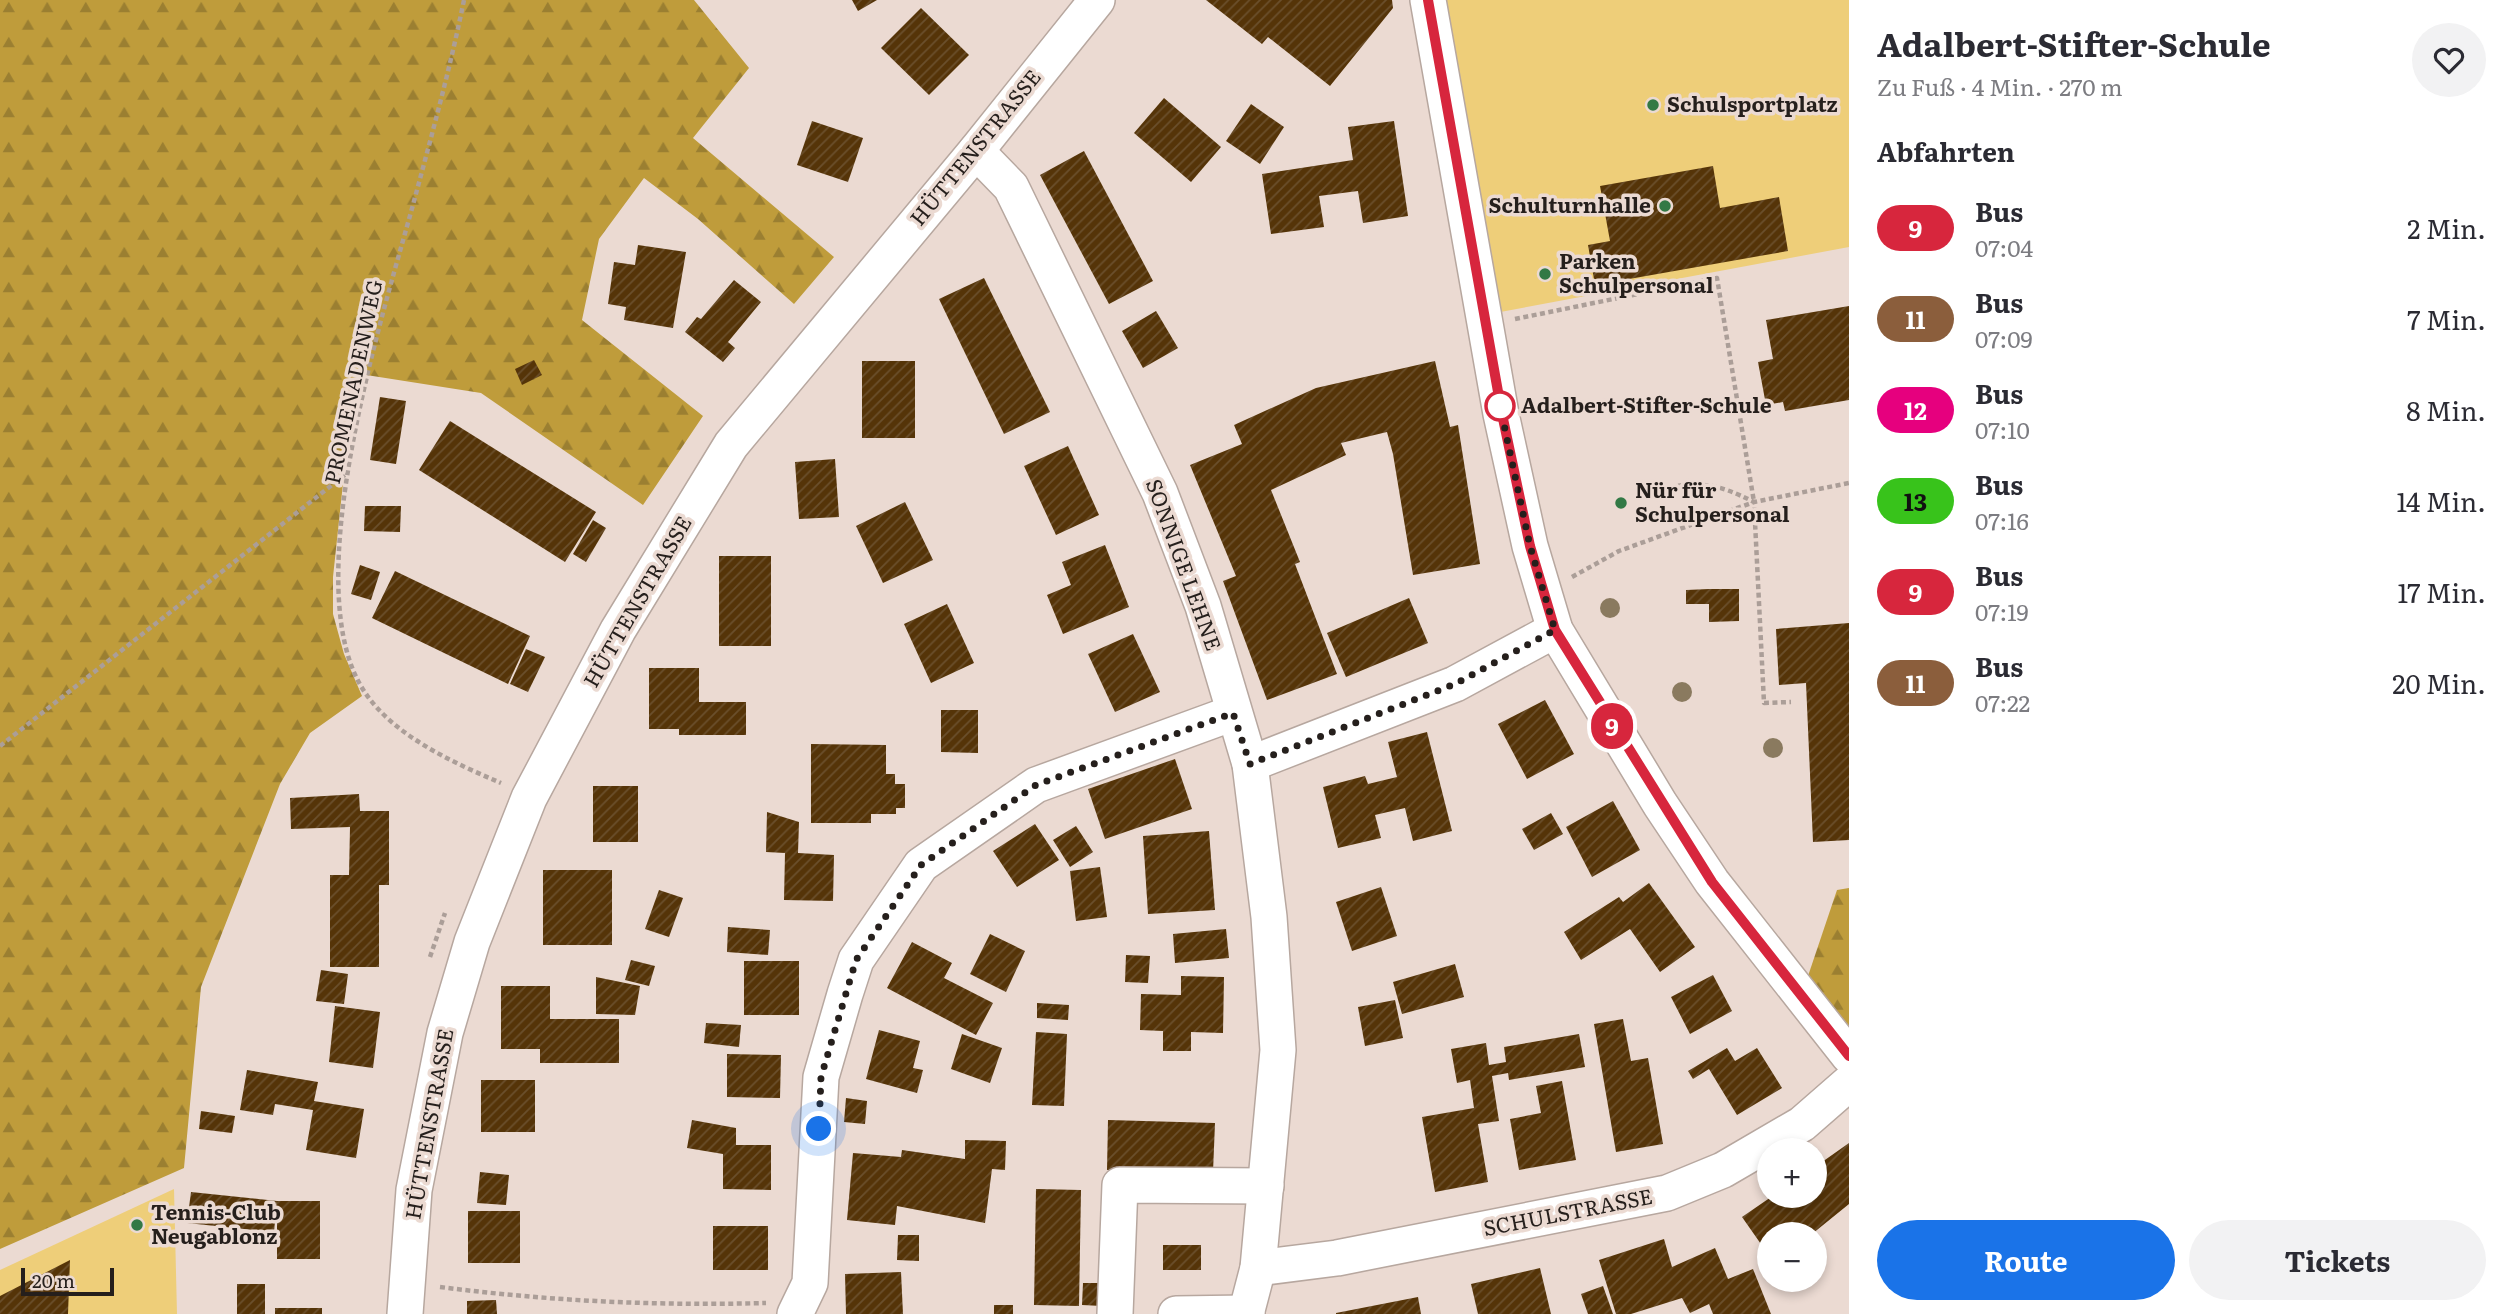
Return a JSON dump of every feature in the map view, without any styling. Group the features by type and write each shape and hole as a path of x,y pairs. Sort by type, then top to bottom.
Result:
{"street":[{"name":"HÜTTENSTRASSE","path":"405,1298 414,1190 445,1033 486,899 529,798 618,630 731,445 976,151 1097,0"},
{"path":"1428,0 1485,325 1530,546 1555,630 1712,882 1849,1056"},
{"name":"SONNIGE LEHNE","path":"976,151 1011,187 1160,493 1203,606 1250,764 1269,917 1278,1050 1258,1268 1247,1313 1176,1314"},
{"path":"1250,764 1455,684 1555,630"},
{"path":"801,1304 821,1077 856,960 921,865 1036,785 1233,713"},
{"name":"SCHULSTRASSE","path":"1258,1268 1337,1258 1667,1193 1723,1170 1802,1124 1849,1083"},
{"path":"1115,1314 1121,1185 1266,1186"}],"path":[{"name":"PROMENADENWEG","path":"464,0 417,191 378,326 347,474 338,611 348,654 365,693 397,726 466,768 502,783"},
{"path":"1485,325 1717,278 1754,502 1764,703 1791,702"},
{"path":"0,746 347,474"},
{"path":"1661,488 1692,483 1723,486 1754,502"},
{"path":"1543,593 1619,551 1754,502 1849,483"},
{"path":"405,1298 531,1299 648,1306 801,1304"}],"green space":[{"path":"0,0 694,0 749,68 693,138 834,257 794,304 698,219 644,178 599,239 582,320 703,416 643,505 481,393 360,374 344,474 333,577 333,614 344,654 362,696 310,733 280,784 201,987 184,1168 0,1249"},
{"path":"1849,888 1849,1033 1807,979 1837,890"}],"shaded area":[{"name":"Schulsportplatz","path":"1441,0 1849,0 1849,247 1495,313"},
{"name":"Tennis-Club Neugablonz","path":"174,1189 177,1314 0,1314 0,1270"}],"building":[{"path":"852,0 877,0 858,11"},
{"path":"1206,0 1392,0 1393,8 1330,86 1268,37 1262,44"},
{"path":"921,8 969,55 929,95 881,48"},
{"path":"1164,98 1221,147 1191,182 1134,133"},
{"path":"1251,104 1284,127 1260,164 1226,141"},
{"path":"812,121 863,138 848,182 797,165"},
{"path":"1394,121 1408,216 1363,223 1358,191 1319,196 1324,227 1271,234 1262,174 1353,160 1348,127"},
{"path":"1084,151 1153,281 1109,304 1040,175"},
{"path":"1713,166 1720,208 1779,197 1788,251 1595,285 1588,245 1610,241 1600,186"},
{"path":"638,245 686,252 673,328 624,320 626,307 608,304 614,262 635,265"},
{"path":"984,278 1050,412 1004,434 939,299"},
{"path":"734,280 761,302 728,342 735,348 723,362 685,332 697,317 701,319"},
{"path":"1849,306 1849,400 1785,411 1783,402 1766,405 1758,362 1773,359 1766,320"},
{"path":"1156,311 1178,348 1143,368 1122,331"},
{"path":"534,360 542,375 522,385 515,369"},
{"path":"862,361 915,361 915,438 862,438"},
{"path":"1435,361 1450,427 1458,425 1480,564 1413,575 1387,432 1341,443 1346,455 1271,490 1300,562 1295,564 1337,674 1267,700 1223,581 1236,576 1190,465 1242,444 1234,425 1316,388"},
{"path":"380,397 406,401 396,464 370,460"},
{"path":"450,421 596,512 565,562 419,470"},
{"path":"1068,446 1099,515 1056,535 1024,466"},
{"path":"835,459 839,517 799,519 795,462"},
{"path":"905,502 933,560 883,583 856,526"},
{"path":"365,506 401,506 400,532 364,531"},
{"path":"593,520 606,528 586,562 573,554"},
{"path":"1105,545 1129,607 1063,634 1047,595 1071,585 1062,562"},
{"path":"719,556 771,556 771,646 719,646"},
{"path":"360,565 380,572 371,600 351,594"},
{"path":"395,571 530,636 508,684 372,618"},
{"path":"1739,589 1739,621 1709,622 1709,604 1686,604 1686,590"},
{"path":"1409,598 1428,643 1346,677 1327,633"},
{"path":"947,604 974,663 931,683 904,624"},
{"path":"1849,623 1849,840 1813,842 1806,683 1779,685 1776,629"},
{"path":"1133,634 1160,692 1115,712 1088,654"},
{"path":"526,649 545,657 528,692 510,684"},
{"path":"649,668 699,668 699,702 746,702 746,735 679,735 679,729 649,729"},
{"path":"1545,700 1574,754 1527,779 1498,724"},
{"path":"941,710 978,710 978,753 941,752"},
{"path":"1427,732 1452,831 1413,841 1405,808 1375,815 1381,838 1338,848 1323,787 1365,776 1368,784 1397,777 1388,742"},
{"path":"811,744 886,745 886,774 895,774 895,784 905,784 905,808 896,808 896,814 871,814 871,823 811,823"},
{"path":"1175,759 1192,809 1105,839 1088,789"},
{"path":"593,786 638,786 638,842 593,842"},
{"path":"359,794 360,811 389,811 389,885 379,885 379,967 330,967 330,875 349,875 350,827 291,829 290,798"},
{"path":"1613,801 1640,850 1592,877 1566,827"},
{"path":"767,812 799,822 798,853 834,855 833,901 784,900 785,853 766,852"},
{"path":"1551,813 1563,834 1534,850 1522,829"},
{"path":"1035,824 1059,860 1017,887 993,851"},
{"path":"1076,826 1093,852 1070,867 1053,840"},
{"path":"1209,831 1215,910 1148,914 1143,836"},
{"path":"1100,867 1107,917 1076,921 1070,871"},
{"path":"543,870 612,870 612,945 543,945"},
{"path":"1649,883 1695,947 1660,972 1630,929 1581,960 1564,932 1619,897 1623,902"},
{"path":"1381,887 1397,936 1352,951 1336,902"},
{"path":"659,890 683,898 669,937 645,929"},
{"path":"728,927 770,930 768,955 727,952"},
{"path":"1226,929 1229,958 1175,963 1173,934"},
{"path":"990,934 1025,951 1006,992 970,974"},
{"path":"912,942 952,963 944,978 993,1003 976,1035 887,988"},
{"path":"1126,955 1150,956 1148,983 1125,982"},
{"path":"631,960 655,966 649,986 625,980"},
{"path":"744,961 799,961 799,1015 744,1015"},
{"path":"1455,964 1464,997 1402,1014 1393,982"},
{"path":"321,970 348,974 344,1004 316,1001"},
{"path":"1713,975 1732,1011 1690,1034 1671,997"},
{"path":"1181,976 1224,977 1223,1033 1191,1032 1191,1051 1163,1051 1163,1031 1140,1030 1141,994 1181,995"},
{"path":"596,977 640,986 635,1015 596,1014"},
{"path":"501,986 550,986 550,1019 619,1019 619,1063 540,1063 540,1049 501,1049"},
{"path":"1395,1000 1403,1038 1365,1046 1358,1007"},
{"path":"1037,1003 1069,1005 1068,1020 1037,1018"},
{"path":"335,1006 380,1012 373,1068 329,1062"},
{"path":"1623,1019 1631,1061 1648,1058 1663,1144 1616,1152 1594,1024"},
{"path":"706,1023 741,1025 739,1047 704,1043"},
{"path":"879,1030 920,1041 913,1068 923,1070 917,1093 866,1079"},
{"path":"1036,1032 1067,1034 1064,1106 1032,1105"},
{"path":"962,1034 1002,1048 990,1083 951,1069"},
{"path":"1579,1034 1585,1067 1509,1080 1508,1073 1492,1076 1499,1121 1478,1124 1488,1182 1435,1192 1422,1117 1474,1108 1470,1080 1457,1083 1451,1049 1486,1043 1489,1065 1506,1062 1504,1047"},
{"path":"1727,1048 1735,1061 1757,1048 1782,1088 1737,1115 1709,1069 1693,1079 1688,1071"},
{"path":"727,1054 781,1055 780,1098 727,1097"},
{"path":"247,1070 318,1082 314,1101 364,1109 356,1158 306,1150 313,1110 275,1104 273,1115 240,1110"},
{"path":"481,1080 535,1080 535,1132 481,1132"},
{"path":"1562,1081 1576,1160 1519,1170 1510,1119 1541,1113 1536,1086"},
{"path":"846,1098 867,1101 865,1124 844,1122"},
{"path":"201,1111 235,1116 232,1133 199,1129"},
{"path":"692,1120 736,1128 736,1145 771,1145 771,1190 723,1189 723,1154 687,1148"},
{"path":"1108,1120 1215,1123 1213,1172 1107,1170"},
{"path":"965,1140 1006,1141 1005,1170 992,1169 985,1223 897,1206 895,1225 847,1220 853,1153 901,1157 902,1150 965,1159"},
{"path":"1849,1143 1849,1204 1827,1222 1757,1222 1757,1238 1742,1217 1757,1207 1827,1208 1827,1159"},
{"path":"480,1172 509,1175 506,1205 477,1203"},
{"path":"1036,1189 1081,1190 1079,1306 1034,1305"},
{"path":"191,1192 277,1201 274,1232 187,1223"},
{"path":"277,1201 320,1201 320,1259 277,1259"},
{"path":"468,1211 520,1211 520,1263 468,1263"},
{"path":"713,1226 768,1226 768,1270 713,1270"},
{"path":"898,1235 919,1235 919,1261 897,1260"},
{"path":"1664,1239 1672,1267 1715,1248 1728,1279 1753,1269 1757,1279 1757,1292 1762,1292 1771,1314 1713,1314 1709,1304 1690,1313 1682,1298 1631,1314 1616,1314 1599,1260"},
{"path":"1163,1245 1201,1245 1201,1270 1163,1270"},
{"path":"70,1260 68,1314 0,1314 0,1296"},
{"path":"1540,1268 1551,1314 1478,1314 1471,1284"},
{"path":"901,1272 903,1314 846,1314 845,1274"},
{"path":"1083,1283 1102,1283 1102,1306 1082,1305"},
{"path":"237,1284 265,1284 265,1314 237,1314"},
{"path":"1603,1286 1613,1314 1588,1314 1581,1294"},
{"path":"1418,1297 1421,1314 1336,1314 1336,1313"},
{"path":"496,1300 497,1314 467,1314 467,1301"},
{"path":"994,1305 1013,1305 1013,1314 994,1314"},
{"path":"275,1308 322,1308 322,1314 275,1314"}],"bus line":[{"name":"9","path":"1428,0 1502,414 1530,546 1555,630 1660,804 1712,882 1849,1056"}],"place":[{"name":"Schulsportplatz","path":"1653,105"},
{"name":"Schulturnhalle","path":"1665,206"},
{"name":"Parken Schulpersonal","path":"1545,274"},
{"name":"Adalbert-Stifter-Schule","path":"1500,406"},
{"name":"Nür für Schulpersonal","path":"1621,503"},
{"name":"Tennis-Club Neugablonz","path":"137,1225"}],"route":[{"path":"819,1129 821,1077 856,960 921,865 1036,785 1233,713 1250,764 1455,684 1555,630 1530,546 1500,406"}]}
